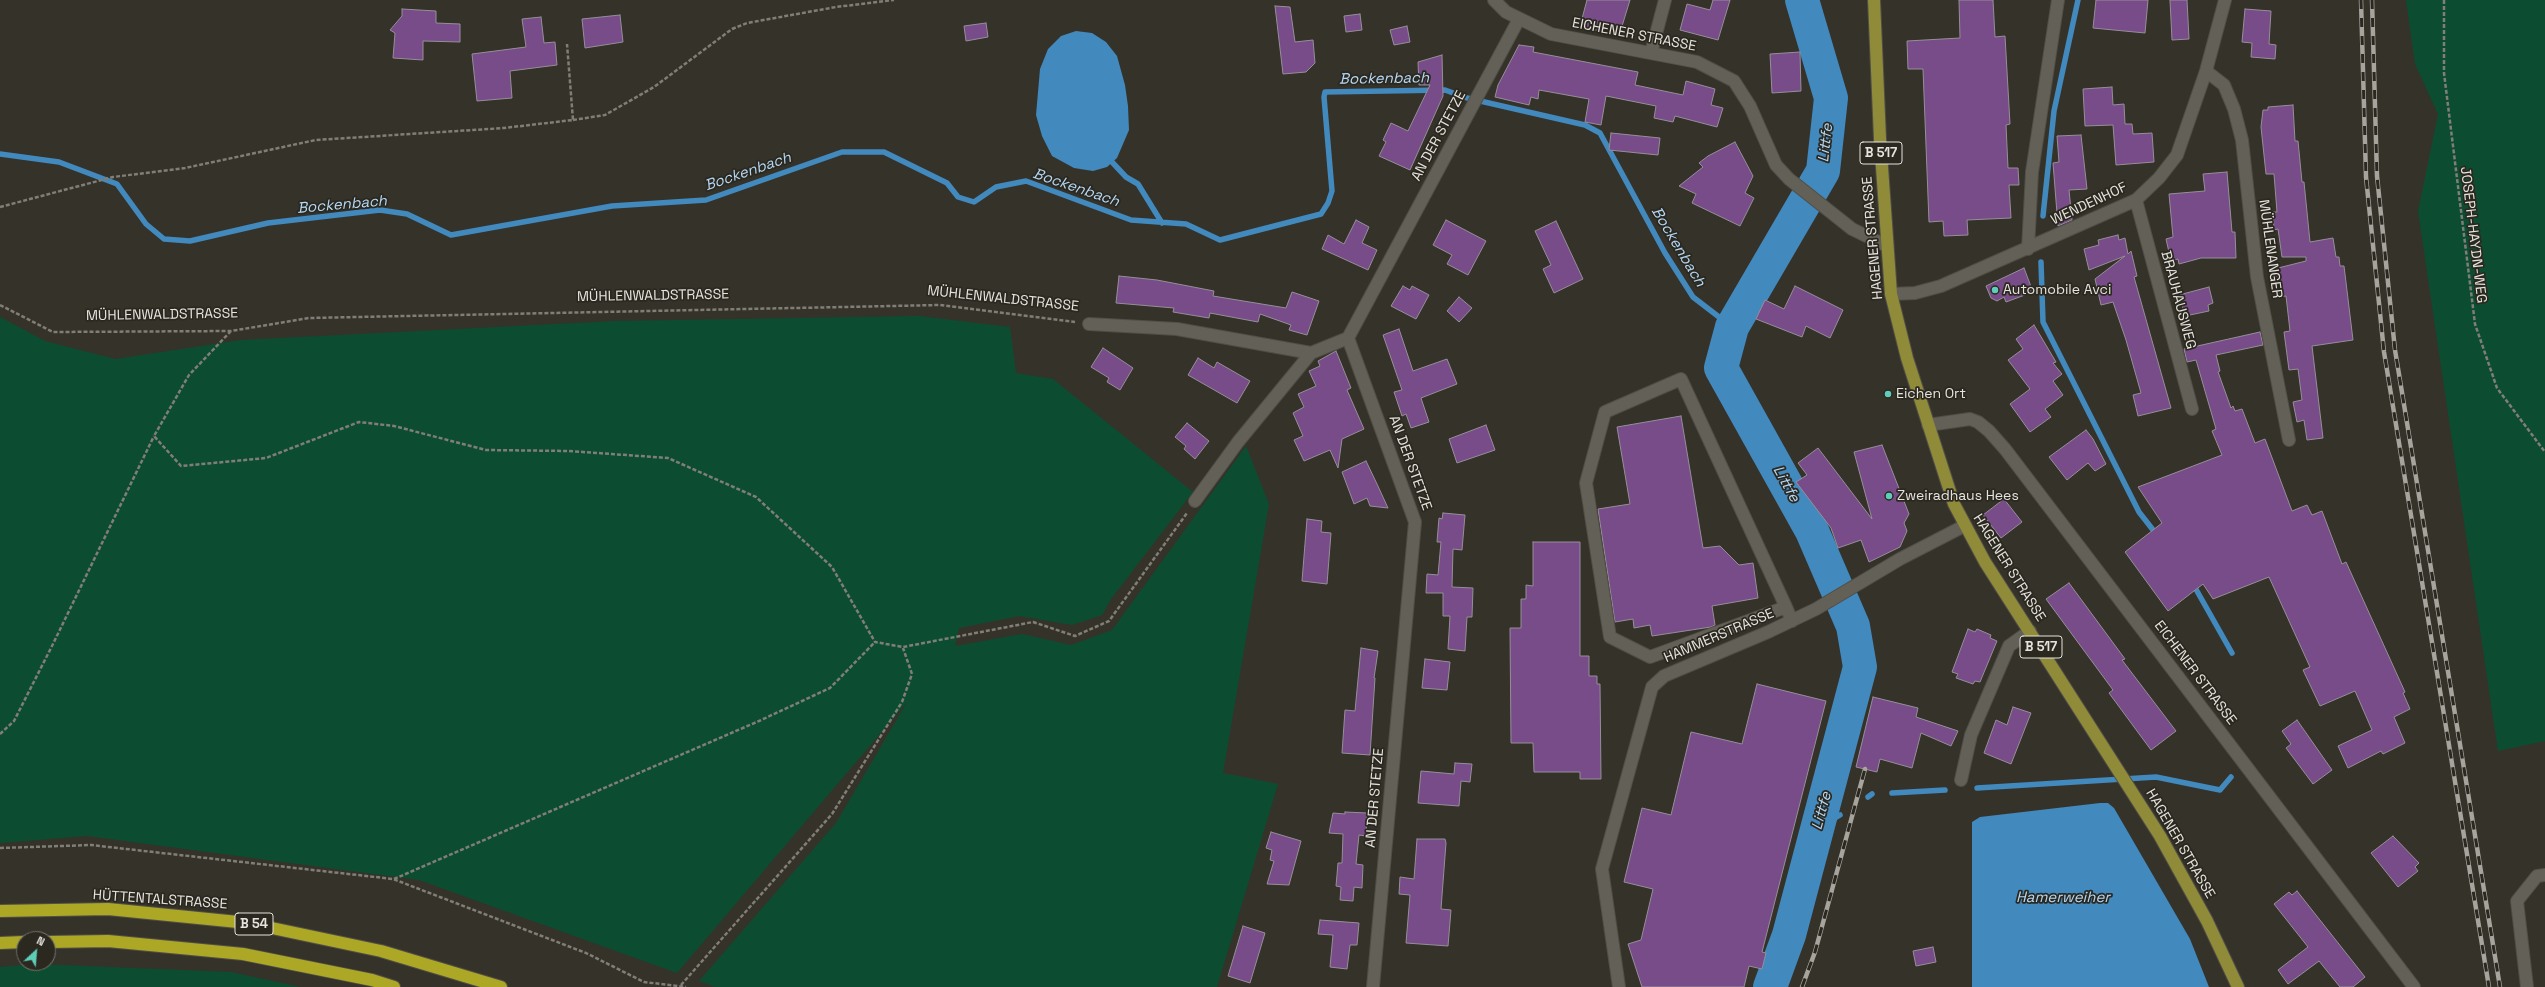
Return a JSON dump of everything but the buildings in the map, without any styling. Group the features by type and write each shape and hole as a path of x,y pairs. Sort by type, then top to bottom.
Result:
{"highway":[{"name":"HÜTTENTALSTRASSE","path":"0,911 108,909 248,923 381,951 501,987"},
{"name":"B 54","path":"56,942 108,941 243,954 372,980 394,987"},
{"path":"0,943 16,942"}],"main road":[{"name":"HAGENER STRASSE","path":"1874,0 1887,246 1891,294 1907,358 1942,472 1964,526 2118,768 2193,895 2238,987"}],"street":[{"name":"EICHENER STRASSE","path":"1494,0 1506,12 1551,34 1697,62 1734,81 1750,106 1776,165 1789,179 1823,204 1852,229 1887,246"},
{"path":"1651,53 1665,0"},
{"path":"2028,249 2032,172 2058,0"},
{"name":"WENDENHOF","path":"1891,294 1915,293 1941,286 2028,249 2136,200 2159,178 2177,155 2206,71 2225,0"},
{"name":"AN DER STETZE","path":"1373,987 1415,522 1348,338 1519,19"},
{"name":"MÜHLENANGER","path":"2206,71 2224,85 2234,109 2242,140 2257,277 2289,440"},
{"name":"BRAUHAUSWEG","path":"2136,200 2192,409"},
{"name":"MÜHLENWALDSTRASSE","path":"1089,324 1177,329 1311,353"},
{"path":"1195,501 1238,442 1311,353 1348,338"},
{"path":"1786,607 1650,658 1610,637 1586,483 1605,412 1682,379 1786,607 1792,621"},
{"name":"EICHENER STRASSE","path":"1928,425 1956,420 1974,421 1989,431 2005,449 2414,987"},
{"name":"HAMMERSTRASSE","path":"1619,987 1602,869 1652,686 1664,676 1792,621 1816,609 1900,559 1964,526"},
{"path":"1961,780 1971,735 2009,646 2030,631"},
{"path":"2527,987 2517,901 2536,876 2545,875"}],"path":[{"path":"0,207 113,177 185,168 316,140 504,128 606,115 654,87 732,29 747,23 836,7 894,0"},
{"name":"JOSEPH-HAYDN-WEG","path":"2444,0 2444,73 2462,232 2475,324 2497,388 2545,452"},
{"path":"567,44 573,120"},
{"name":"MÜHLENWALDSTRASSE","path":"0,305 53,332 231,332 309,318 940,305 1089,324"},
{"path":"0,734 14,721 154,436 189,375 231,332"},
{"path":"154,436 181,466 266,458 359,422 394,426 486,450 569,450 668,458 756,497 832,567 875,642"},
{"path":"875,642 903,647 1033,622 1074,636 1109,621 1195,501"},
{"path":"393,879 759,721 830,688 875,642"},
{"path":"681,985 832,814 902,702 912,674 903,647"},
{"path":"0,848 91,845 393,879 586,953 644,982 681,985 686,987"}],"green space":[{"path":"2406,0 2545,0 2545,741 2498,751 2418,211 2438,114 2415,64"},
{"path":"919,316 1010,327 1016,373 1053,379 1193,492 1111,599 1102,615 1072,625 1019,616 959,628 955,646 1022,634 1071,645 1112,630 1246,446 1269,504 1223,773 1278,784 1217,987 715,987 699,981 836,823 907,702 677,973 419,880 87,836 0,843 0,317 45,341 115,359 241,340 615,321"},
{"path":"56,965 231,972 300,987 0,987 0,967 16,966 16,971 56,971"}],"water":[{"path":"1076,31 1092,33 1106,42 1117,56 1125,85 1128,106 1129,130 1117,158 1107,167 1093,171 1074,168 1052,156 1042,136 1036,115 1040,69 1048,49 1061,36"},
{"name":"Hamerweiher","path":"2108,803 2114,808 2190,939 2209,987 1972,987 1972,822 1980,817"}],"waterway":[{"name":"Littfe","path":"1770,987 1789,935 1860,667 1853,626 1812,531 1721,368 1732,327 1823,171 1831,98 1802,0"},
{"path":"2043,216 2054,111 2078,0"},
{"name":"Bockenbach","path":"0,154 59,162 117,184 146,224 164,239 190,241 268,223 380,210 407,214 451,235 612,206 706,200 842,152 884,152 947,183 958,197 974,202 996,187 1026,181 1131,220 1186,224 1220,240 1321,214 1328,203 1332,191 1324,97 1325,92 1445,90 1467,98 1585,125 1600,133 1665,253 1693,297 1732,327"},
{"path":"1112,162 1126,177 1138,184 1162,223"},
{"path":"2041,262 2043,322 2139,512 2157,535"},
{"path":"2193,584 2232,653"},
{"path":"1977,788 2156,777 2220,790 2231,777"},
{"path":"1892,793 1945,790"},
{"path":"1868,797 1872,794"},
{"path":"1817,829 1840,815"}],"railway":[{"path":"2361,0 2366,177 2384,352 2489,987"},
{"path":"2372,0 2377,176 2395,350 2500,987"},
{"path":"1802,987 1815,952 1865,769"}],"place":[{"name":"Automobile Avci","path":"1995,290"},
{"name":"Eichen Ort","path":"1888,394"},
{"name":"Zweiradhaus Hees","path":"1889,496"}]}
